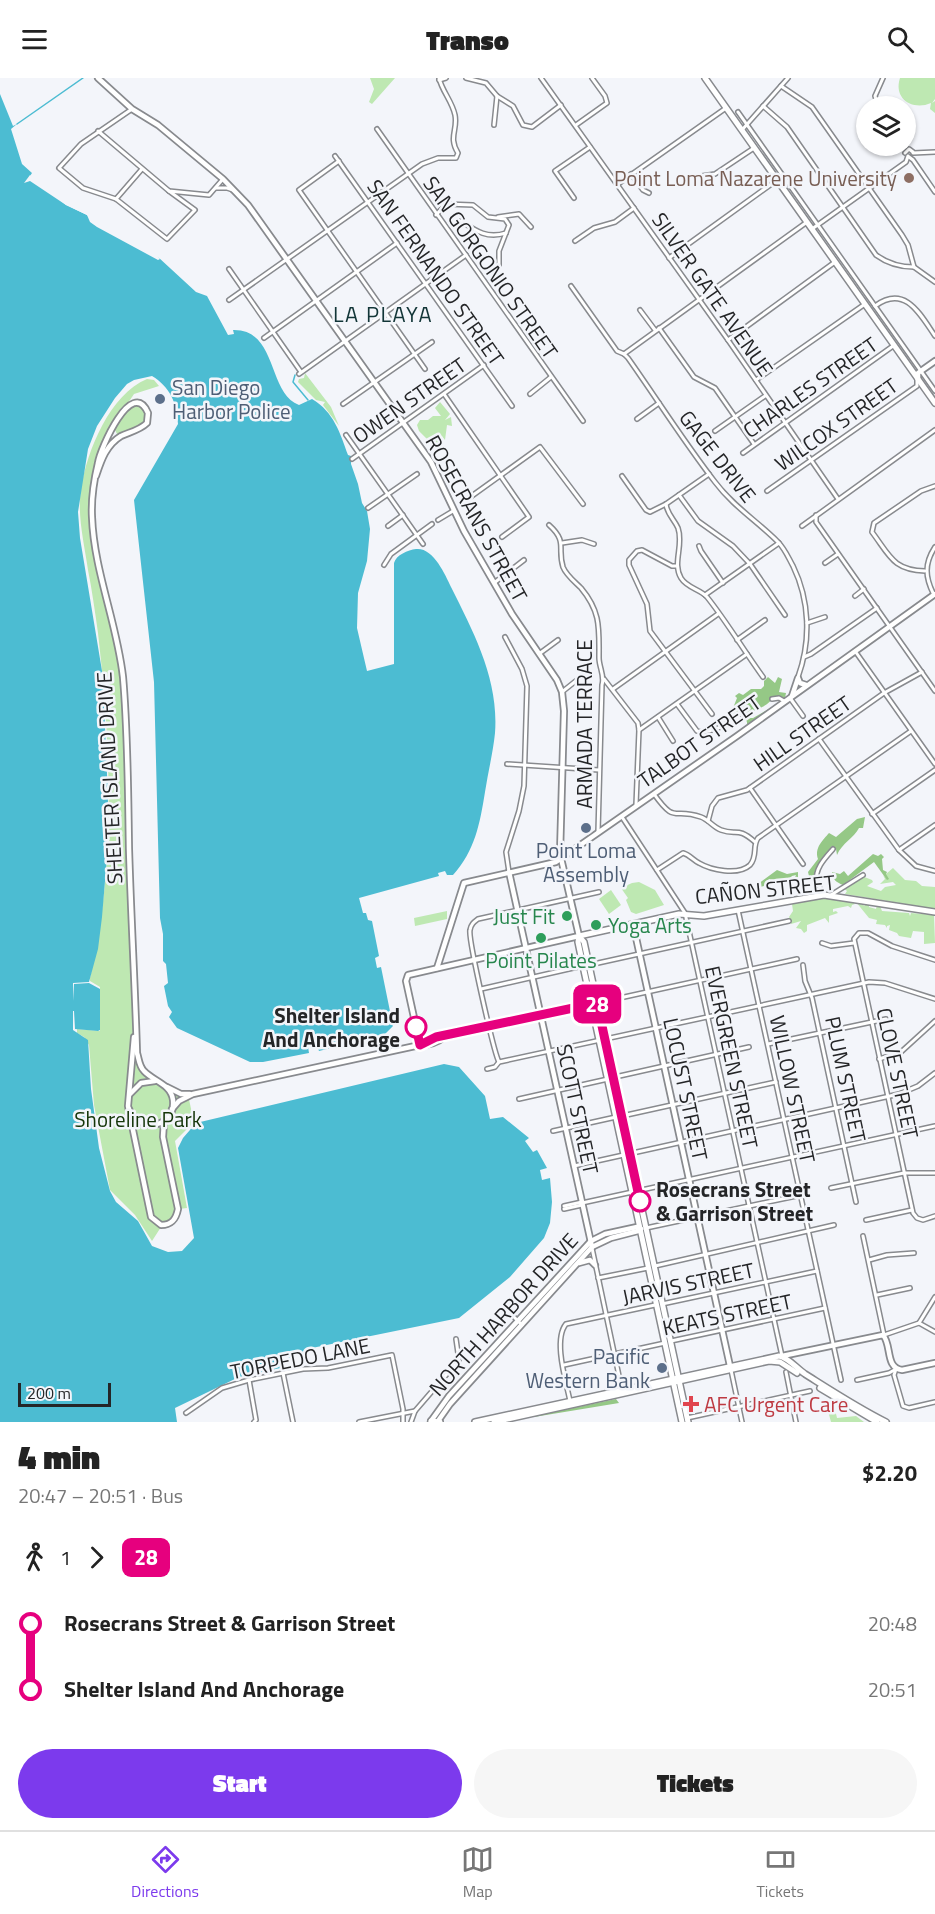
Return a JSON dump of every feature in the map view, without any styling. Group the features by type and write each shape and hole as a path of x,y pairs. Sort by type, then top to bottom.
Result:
{"main road":[{"path":"705,78 935,403"},
{"name":"CAÑON STREET","path":"579,936 685,913 704,916 828,895 935,912"},
{"name":"ROSECRANS STREET","path":"579,936 578,942 595,1003 686,1421"},
{"path":"769,1361 782,1356"},
{"path":"475,1422 782,1356 839,1396 886,1422"},
{"path":"730,1368 776,1361 847,1406 877,1422"},
{"path":"494,1422 622,1390 676,1380"}],"street":[{"name":"ROSECRANS STREET","path":"98,78 132,109 158,125 223,179 248,205 431,462 453,511 494,583 557,680 562,692 564,711 560,858 579,936"},
{"path":"229,300 428,160 454,159 458,156 452,138 456,118 453,104 439,79 446,78"},
{"path":"466,78 486,83 497,96 513,106 523,125 527,127 532,127 561,105"},
{"name":"SILVER GATE AVENUE","path":"541,78 618,184 838,499"},
{"path":"576,125 607,103 605,96 591,78"},
{"path":"742,130 788,78"},
{"path":"875,96 883,78"},
{"path":"781,86 812,108 902,235 908,245 914,267"},
{"path":"494,124 497,96"},
{"path":"763,106 787,127 876,255 885,261 914,267 935,282"},
{"path":"618,184 726,108"},
{"path":"98,131 195,210 167,238 116,199 83,188 59,168 81,144 98,131 132,109"},
{"path":"738,112 935,391"},
{"name":"SAN GORGONIO STREET","path":"377,129 583,421"},
{"path":"574,198 555,171 590,147"},
{"path":"695,177 715,174 754,147"},
{"path":"916,152 935,152"},
{"name":"SAN FERNANDO STREET","path":"336,156 512,406"},
{"path":"812,229 906,162 907,156"},
{"path":"908,156 935,192"},
{"path":"912,156 913,160"},
{"path":"339,161 299,190 425,369"},
{"path":"116,199 142,169"},
{"path":"631,174 643,190 649,193"},
{"path":"169,190 208,195 223,179"},
{"path":"669,258 777,180"},
{"path":"214,189 227,188 235,192"},
{"path":"436,215 446,204 466,204 473,205 488,217 507,221 509,225 499,251 499,266"},
{"path":"575,241 594,228 615,222 634,208"},
{"path":"493,218 519,214 531,227"},
{"path":"461,221 483,234 497,236 507,232"},
{"path":"624,354 807,222"},
{"path":"264,338 397,242"},
{"path":"228,269 300,373 466,255"},
{"path":"728,340 835,262"},
{"name":"GAGE DRIVE","path":"571,286 617,351 624,354 731,503 779,543 800,581 805,598 807,623 804,657 796,683 800,689"},
{"path":"875,306 891,298 907,302 915,308 935,336"},
{"path":"756,380 865,304"},
{"path":"640,310 655,331"},
{"path":"659,328 694,377 715,388 754,444"},
{"path":"343,404 432,342"},
{"name":"CHARLES STREET","path":"743,453 894,345"},
{"path":"918,378 918,373 935,361"},
{"name":"OWEN STREET","path":"352,459 484,365"},
{"path":"530,394 551,377"},
{"name":"WILCOX STREET","path":"767,491 917,386 918,378"},
{"path":"444,394 530,517 502,537"},
{"path":"715,431 766,396"},
{"name":"SHELTER ISLAND DRIVE","path":"96,476 105,452 120,437 146,424 148,416 145,407 137,403 128,406 112,427 100,453 96,476 92,506 94,541 123,677 128,755 130,899 139,1063 144,1071 163,1084 172,1096 172,1109"},
{"path":"637,419 659,403"},
{"path":"112,427 114,434 120,437"},
{"path":"802,526 935,430"},
{"path":"346,435 423,544"},
{"path":"469,498 540,447 584,504"},
{"path":"368,508 417,474"},
{"path":"622,476 649,512 666,504 709,474"},
{"path":"926,571 906,569 896,563 872,532 874,523 921,492 935,486"},
{"path":"679,495 698,521 733,546 750,564 785,615"},
{"path":"666,504 667,511 678,529 680,538 677,566 686,584 705,595 763,677"},
{"path":"438,520 453,511"},
{"path":"388,526 403,515"},
{"path":"816,515 816,522 935,690"},
{"path":"384,565 391,554 432,524"},
{"name":"ARMADA TERRACE","path":"549,525 562,543 564,569 586,595 597,613 600,625 599,661 604,679 598,832"},
{"path":"562,543 582,540 594,544"},
{"path":"705,595 779,543"},
{"path":"699,546 700,551 723,583"},
{"path":"934,595 926,571 935,548"},
{"path":"677,566 672,566 642,550 637,551 629,560 630,568 646,604 651,631 712,714"},
{"path":"825,563 838,554"},
{"path":"494,583 524,560"},
{"path":"855,596 864,589"},
{"name":"TALBOT STREET","path":"436,968 461,886 466,882 556,862 934,595"},
{"path":"804,657 812,654 877,608"},
{"path":"613,689 718,614"},
{"path":"807,623 825,617"},
{"path":"737,640 765,620"},
{"name":"SCOTT STREET","path":"505,637 522,669 527,686 521,801 506,852 509,872 622,1390"},
{"path":"539,654 558,640"},
{"path":"855,651 935,764"},
{"path":"639,730 747,654"},
{"name":"HILL STREET","path":"708,820 710,809 716,800 750,788 884,693 922,672"},
{"path":"798,678 800,683 806,685"},
{"path":"798,678 791,697 803,716"},
{"path":"604,679 638,723 636,805"},
{"path":"562,692 577,680"},
{"path":"772,699 779,698 785,701"},
{"path":"676,704 700,733 739,718"},
{"path":"658,717 673,741"},
{"path":"657,870 683,853 710,868 741,870 747,867 753,860 755,842 911,731"},
{"path":"819,739 899,850 917,866 935,871"},
{"path":"507,764 599,770"},
{"path":"872,814 935,770"},
{"path":"750,788 803,864"},
{"path":"653,793 671,813 692,815 708,820 720,830 742,832 755,842"},
{"name":"EVERGREEN STREET","path":"621,816 685,913 782,1356"},
{"path":"899,850 935,825"},
{"path":"833,849 819,866 817,881 828,895 863,875"},
{"path":"499,1062 474,958 470,928 478,919 599,892"},
{"name":"WILLOW STREET","path":"738,910 841,1380"},
{"path":"481,989 789,921"},
{"name":"LOCUST STREET","path":"633,924 742,1422"},
{"path":"822,943 831,946 854,944 856,934 866,933 899,948 935,960"},
{"path":"420,1045 406,978 410,974 579,936"},
{"name":"CLOVE STREET","path":"854,944 912,1210"},
{"path":"129,1098 134,1088 141,1083 153,1081 182,1094 193,1094 797,959"},
{"name":"PLUM STREET","path":"803,965 803,975 819,1033 856,1202"},
{"path":"487,1069 495,1067 499,1062 863,984 885,983 935,999"},
{"name":"SHELTER ISLAND DRIVE","path":"136,1010 129,1109 151,1217 161,1225 170,1224 175,1219 178,1209 163,1137 164,1121"},
{"path":"768,1044 886,1018"},
{"path":"879,1059 901,1052 935,1021"},
{"path":"519,1099 749,1047"},
{"path":"574,1166 887,1097 913,1089 935,1073"},
{"path":"553,1131 776,1082"},
{"path":"129,1109 134,1118 143,1124 154,1125 164,1121 179,1101 193,1094"},
{"path":"564,1207 935,1126"},
{"path":"831,1188 904,1173 935,1173"},
{"path":"643,1229 801,1195"},
{"path":"866,1220 912,1210 921,1220 935,1216"},
{"path":"583,1250 586,1223"},
{"path":"598,1278 834,1225"},
{"name":"NORTH HARBOR DRIVE","path":"435,1422 583,1250 614,1232 637,1227 643,1229"},
{"path":"863,1236 884,1335 892,1364 896,1369"},
{"name":"NORTH HARBOR DRIVE","path":"520,1323 575,1267 591,1244"},
{"path":"869,1260 914,1253"},
{"path":"575,1267 588,1259 595,1265"},
{"name":"JARVIS STREET","path":"564,1365 559,1346 566,1324 817,1270"},
{"path":"877,1295 910,1288"},
{"path":"782,1356 884,1335 919,1323 935,1297"},
{"path":"515,1299 506,1309 520,1323"},
{"name":"KEATS STREET","path":"564,1365 825,1308"},
{"path":"919,1323 935,1332"},
{"path":"411,1422 415,1412 459,1360 456,1340"},
{"name":"TORPEDO LANE","path":"186,1413 222,1388 249,1380 392,1355 403,1413"},
{"path":"857,1380 889,1373 896,1369 902,1370 935,1363"},
{"path":"564,1365 571,1403"},
{"path":"896,1369 894,1375 901,1405 907,1408 935,1402"},
{"path":"786,1372 796,1422"},
{"path":"283,1373 293,1422"},
{"path":"249,1380 255,1421 261,1422"},
{"path":"686,1421 738,1406 810,1391"},
{"path":"359,1422 415,1412"},
{"path":"403,1413 403,1422"}],"green space":[{"path":"370,78 395,78 372,104 369,102 374,89"},
{"path":"900,78 935,78 935,99 932,103 935,101 935,113 930,109 931,103 916,105 916,96 901,96"},
{"path":"305,373 331,407 339,426 323,405 325,402 316,400 298,382 299,379 304,378"},
{"name":"Shoreline Park","path":"147,379 154,380 159,386 134,394 111,425 101,446 91,479 90,517 121,677 139,1065 161,1084 188,1095 194,1122 175,1141 187,1208 179,1209 176,1217 161,1227 152,1241 135,1215 110,1190 94,1105 89,1045 84,1037 77,1033 77,1029 100,1031 100,987 90,981 90,978 104,893 109,806 106,719 96,617 82,529 81,488 95,441 111,410 134,386"},
{"path":"440,402 450,414 445,420 451,417 452,426 447,425 445,440 442,436 438,438 443,446 438,449 438,454 433,445 419,431 417,425 420,420 441,416 435,408"},
{"path":"134,405 141,406 147,413 144,422 132,431 117,434 114,428 127,408"},
{"path":"768,677 775,683 778,677 782,679 779,692 786,693 785,698 775,698 748,713 746,715 748,718 753,718 774,706 747,725 742,713 731,718 727,717 726,712 733,708 737,698 735,696 739,693 743,695 751,689 761,689"},
{"path":"865,817 863,828 859,828 837,855 836,849 832,846 816,868 815,876 809,876 808,872 818,859 818,848 829,833 836,837 857,819"},
{"path":"873,854 878,856 881,854 884,857 882,859 883,870 887,872 889,879 887,880 874,862 843,885 834,879 832,872 840,874 844,871 848,876"},
{"path":"893,868 905,880 916,881 922,886 935,887 935,909 845,894 847,891 843,888 862,876 873,882 867,886 881,891 885,887 896,885 893,882 880,884 885,879 883,875 887,879 886,874"},
{"path":"777,870 787,874 798,872 798,879 794,879 796,875 776,883 770,882 770,879 760,887 758,884"},
{"path":"639,882 655,890 664,905 636,914 631,912 626,900 628,898 621,888"},
{"path":"611,890 621,905 609,914 599,899"},
{"path":"823,898 851,901 855,904 851,908 848,906 833,909 833,912 838,913 829,916 829,923 825,918 807,925 807,931 804,933 801,929 796,928 801,921 791,924 789,917 793,911 792,904"},
{"path":"856,902 865,906 864,904 869,904 869,907 876,909 877,905 880,906 882,911 909,913 910,916 911,913 934,915 935,943 924,944 924,932 913,931 911,938 899,936 889,930 890,925 887,928 885,925 876,924 877,920 869,918"},
{"path":"447,911 447,919 415,926 414,918"},
{"path":"616,1399 619,1403 534,1417 535,1416"},
{"path":"834,1405 837,1418 856,1416 864,1422 831,1422 827,1407"}],"water":[{"path":"0,94 13,126 17,124 11,129 22,164 32,173 30,176 66,205 158,257 196,292 207,296 228,335 234,334 233,330 247,332 258,340 289,398 299,405 312,399 320,404 331,417 348,455 351,456 351,464 362,503 367,511 370,529 367,561 358,593 357,628 367,671 394,664 394,563 400,555 406,552 422,550 428,552 438,562 460,604 483,657 493,694 495,733 493,748 481,815 467,856 453,875 447,875 445,871 438,873 439,876 359,898 363,913 366,913 368,920 372,921 379,956 375,958 377,968 381,967 393,1026 384,1035 319,1051 317,1046 308,1047 309,1053 263,1062 250,1062 177,1028 169,1017 172,1012 168,1006 164,986 168,983 166,964 163,961 163,934 160,918 154,682 134,500 178,424 174,402 168,390 152,376 127,384 115,398 97,426 88,449 78,512 80,538 103,677 108,798 107,857 98,949 89,982 73,983 73,1001 74,984 89,983 100,989 100,1030 75,1029 73,1011 73,1030 88,1040 91,1089 99,1148 110,1191 116,1202 138,1221 152,1246 168,1252 182,1251 194,1238 178,1148 196,1123 444,1064 459,1067 485,1096 490,1119 503,1117 529,1138 525,1141 533,1152 537,1150 547,1168 540,1170 542,1180 550,1178 552,1202 550,1223 544,1238 510,1277 459,1318 307,1349 307,1352 291,1359 285,1367 239,1377 175,1408 177,1422 0,1422"}],"pier":[{"path":"30,175 32,177 34,175 67,203 90,213 93,220 157,255 160,259 97,227 90,222 87,215 66,205 30,181 24,183"}],"waterway":[{"path":"17,124 83,78"},
{"path":"295,375 293,382 308,400"}],"bus line":[{"name":"28","path":"416,1027 420,1045 436,1037 597,1003 640,1201"}],"place":[{"name":"Point Loma Nazarene University","path":"909,178"},
{"name":"San Diego Harbor Police","path":"160,399"},
{"name":"Point Loma Assembly","path":"586,828"},
{"name":"Just Fit","path":"567,916"},
{"name":"Yoga Arts","path":"596,925"},
{"name":"Point Pilates","path":"541,938"},
{"name":"Shelter Island And Anchorage","path":"416,1027"},
{"name":"Rosecrans Street & Garrison Street","path":"640,1201"},
{"name":"Pacific Western Bank","path":"662,1368"},
{"name":"AFC Urgent Care","path":"691,1404"}],"district":[{"name":"LA PLAYA","path":"383,314"}]}
